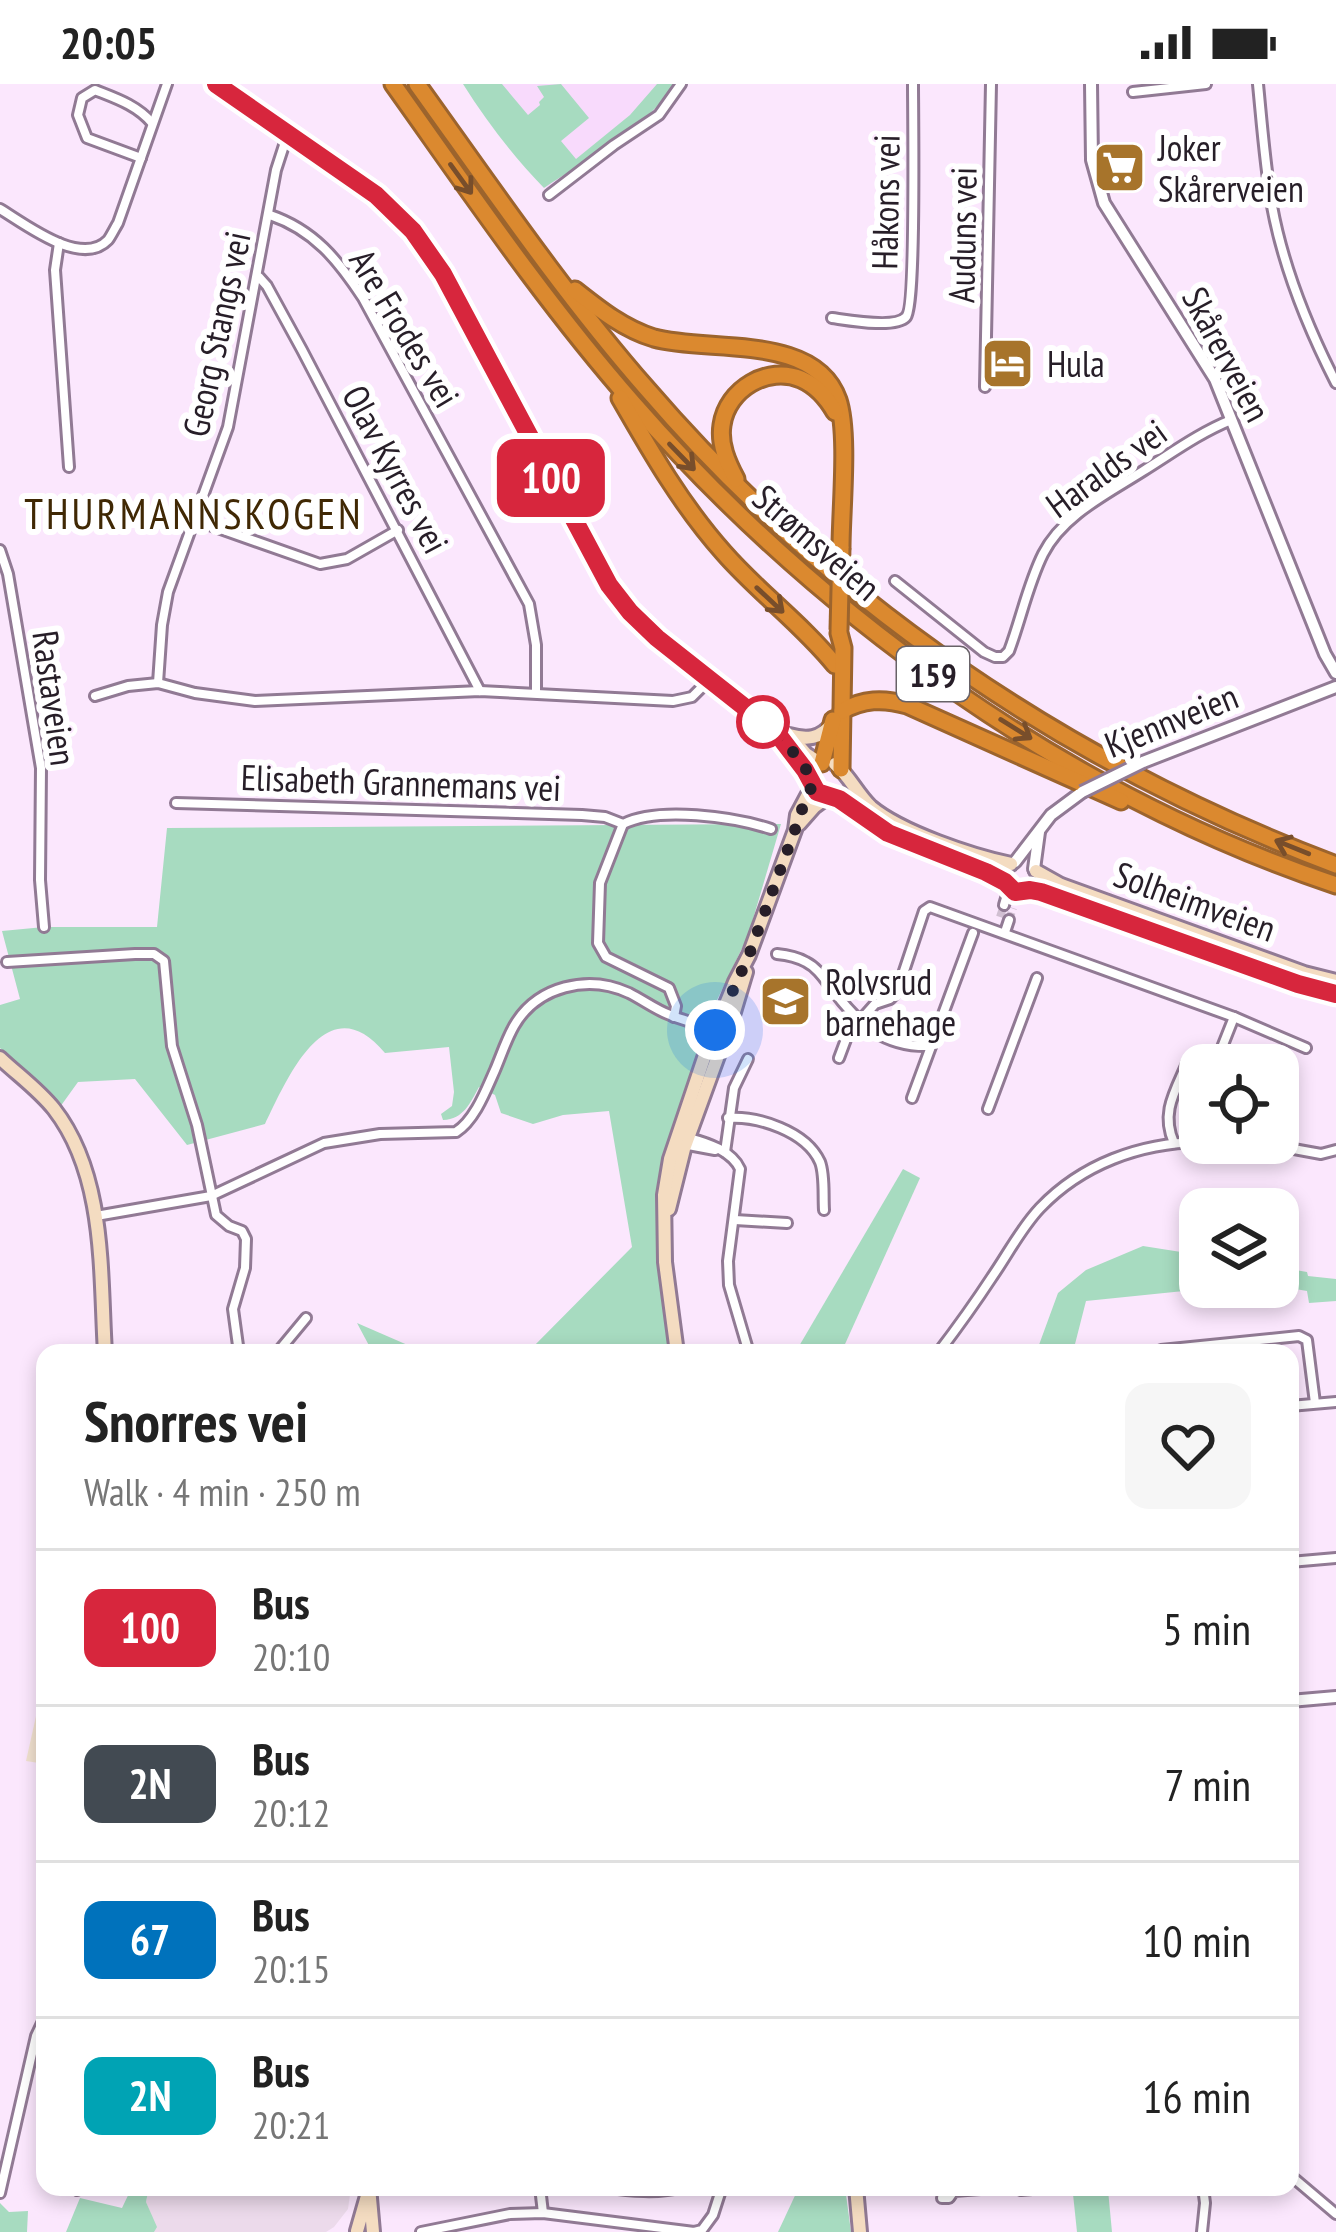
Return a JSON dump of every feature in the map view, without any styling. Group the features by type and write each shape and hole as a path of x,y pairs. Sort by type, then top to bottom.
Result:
{"highway":[{"name":"Strømsveien","path":"392,84 604,370 737,513 808,577 917,663 1028,737 1191,826 1336,886"},
{"name":"Strømsveien","path":"417,84 554,273 647,390 740,487 857,593 1036,720 1163,790 1336,865"},
{"path":"554,273 619,322 646,336 783,354 821,374 832,389 841,421 835,665 843,773"},
{"path":"604,370 653,457 710,536 835,665"},
{"path":"740,487 724,453 722,422 733,398 748,384 772,376 798,378 824,395 841,421"},
{"path":"821,764 837,717 843,648 839,632"},
{"path":"837,717 858,703 875,700 907,705 1180,830 1287,867"}],"main road":[{"path":"216,84 376,195 404,220 450,286 609,585 640,622 776,732 821,794 831,796"},
{"path":"710,680 724,684 774,720 821,764"},
{"path":"789,735 812,738 823,734 837,717"},
{"path":"679,1344 666,1277 665,1183 815,769 833,763 867,803 891,821 965,850 1013,863 1028,862 1035,870 1035,884 1017,888 1006,870 1013,863"},
{"path":"795,830 814,807 843,786 843,773"},
{"name":"Solheimveien","path":"831,796 888,833 1017,888 1336,994"},
{"name":"Solheimveien","path":"1035,870 1060,884 1336,981"},
{"path":"0,1058 43,1096 64,1124 83,1168 95,1216 105,1344"},
{"path":"357,2232 367,2196"},
{"path":"357,2232 373,2232 370,2196"},
{"path":"857,2196 860,2232"}],"street":[{"path":"1,212 75,249 105,243 118,223 166,84"},
{"path":"548,195 659,115 681,84"},
{"name":"Håkons vei","path":"832,319 890,323 908,315 913,84"},
{"name":"Auduns vei","path":"985,387 991,84"},
{"name":"Skårerveien","path":"1091,84 1092,160 1101,196 1205,361 1232,419 1335,689"},
{"path":"1132,92 1206,84"},
{"path":"1258,84 1277,231 1336,383"},
{"path":"141,158 87,138 78,115 82,98 95,89 144,114 153,124"},
{"name":"Georg Stangs vei","path":"158,683 168,592 228,427 276,170 288,133"},
{"name":"Are Frodes vei","path":"269,215 292,223 333,255 363,298 529,604 536,645 536,693"},
{"path":"59,244 55,270 69,467"},
{"name":"Olav Kyrres vei","path":"258,276 398,530 480,691"},
{"name":"Haralds vei","path":"895,580 984,652 1003,657 1044,551 1057,533 1107,494 1232,419"},
{"path":"195,520 320,564 347,559 398,530"},
{"name":"Rastaveien","path":"0,550 12,595 40,768 44,927"},
{"name":"Skårerveien","path":"1325,654 1336,673"},
{"path":"95,696 158,683 255,701 480,691 682,700 710,680"},
{"name":"Kjennveien","path":"1013,863 1051,815 1082,792 1143,762 1335,689"},
{"name":"Elisabeth Grannemans vei","path":"176,803 582,815 623,824 691,816 772,829"},
{"path":"623,824 601,883 599,947 606,957 669,988 675,999 674,1017"},
{"path":"1035,870 1040,828"},
{"path":"1009,906 1017,888"},
{"path":"839,1058 856,1019 898,992 926,908 1048,948 1306,1048"},
{"path":"1000,931 1005,919"},
{"path":"912,1098 973,933"},
{"path":"7,962 135,954 161,957 172,1046 197,1126 216,1215 242,1231 246,1239 245,1268 233,1309 238,1344"},
{"path":"777,954 809,963 868,1029 900,1043 931,1046"},
{"path":"988,1109 1037,978"},
{"path":"95,1216 211,1196 324,1142 380,1134 456,1132 465,1126 488,1087 515,1024 558,988 606,986 720,1033"},
{"path":"1223,1044 1234,1017"},
{"path":"721,1151 734,1088 748,1059"},
{"path":"1174,1143 1167,1127 1179,1083"},
{"path":"728,1118 762,1120 808,1146 822,1167 824,1210"},
{"path":"683,1140 735,1158 740,1169 728,1261 729,1285 745,1344"},
{"path":"944,1344 1023,1229 1055,1194 1113,1157 1179,1143"},
{"path":"1299,1150 1322,1154 1336,1150"},
{"path":"735,1220 788,1223"},
{"path":"285,1344 306,1318"},
{"path":"1252,1344 1299,1336 1307,1340 1315,1403"},
{"path":"1299,1405 1336,1402"},
{"path":"1299,1561 1336,1558"},
{"path":"1299,1701 1336,1697"},
{"path":"0,2194 36,2036"},
{"path":"1299,2183 1336,2214"},
{"path":"540,2196 543,2213"},
{"path":"421,2232 510,2214 543,2213 696,2231 713,2215 719,2196"},
{"path":"942,2198 951,2196"},
{"path":"1202,2232 1204,2196"},
{"path":"599,2232 600,2220"}],"shaded area":[{"path":"464,84 677,84 647,121 549,192"},
{"path":"36,1716 36,1763 26,1761"},
{"path":"147,2196 350,2196 348,2209 326,2232 154,2232"}],"green space":[{"path":"463,84 502,84 528,115 544,97 537,86 561,84 589,118 561,141 576,159 630,115 657,84 673,84 633,128 544,188"},
{"path":"781,824 748,936 704,1027 681,1142 665,1235 681,1344 536,1344 632,1247 609,1111 563,1115 533,1124 501,1113 495,1095 479,1087 461,1113 443,1120 441,1114 452,1106 454,1092 449,1047 385,1053 364,1034 345,1028 327,1033 297,1063 265,1124 187,1145 135,1079 78,1082 60,1107 0,1048 0,1005 20,999 2,931 157,927 167,828"},
{"path":"903,1169 920,1178 845,1344 800,1344"},
{"path":"1143,1246 1179,1252 1179,1291 1086,1301 1075,1344 1039,1344 1058,1293 1086,1270"},
{"path":"1299,1271 1336,1279 1336,1301 1309,1303 1307,1291 1299,1290"},
{"path":"357,1323 405,1344 368,1344"},
{"path":"128,2196 147,2196 157,2227 154,2232 66,2232 80,2198 122,2208"},
{"path":"795,2196 846,2196 851,2232 778,2232"},
{"path":"1073,2196 1109,2196 1112,2232 1077,2232"},
{"path":"0,2203 9,2212 28,2211 27,2232 0,2232"}],"tunnel":[{"path":"1000,917 1004,905"},
{"path":"1009,920 1013,908"}],"bus line":[{"name":"100","path":"216,84 376,195 423,242 609,585 657,638 776,732 817,792 839,799 888,833 986,872 1015,892 1041,892 1336,994"}],"place":[{"name":"Joker Skårerveien","path":"1119,168"},
{"name":"Hula","path":"1008,363"},
{"name":"Rolvsrud barnehage","path":"786,1002"}],"district":[{"name":"THURMANNSKOGEN","path":"194,513"}],"route":[{"path":"715,1030 749,955 797,815 812,785 792,751 763,722"}]}
